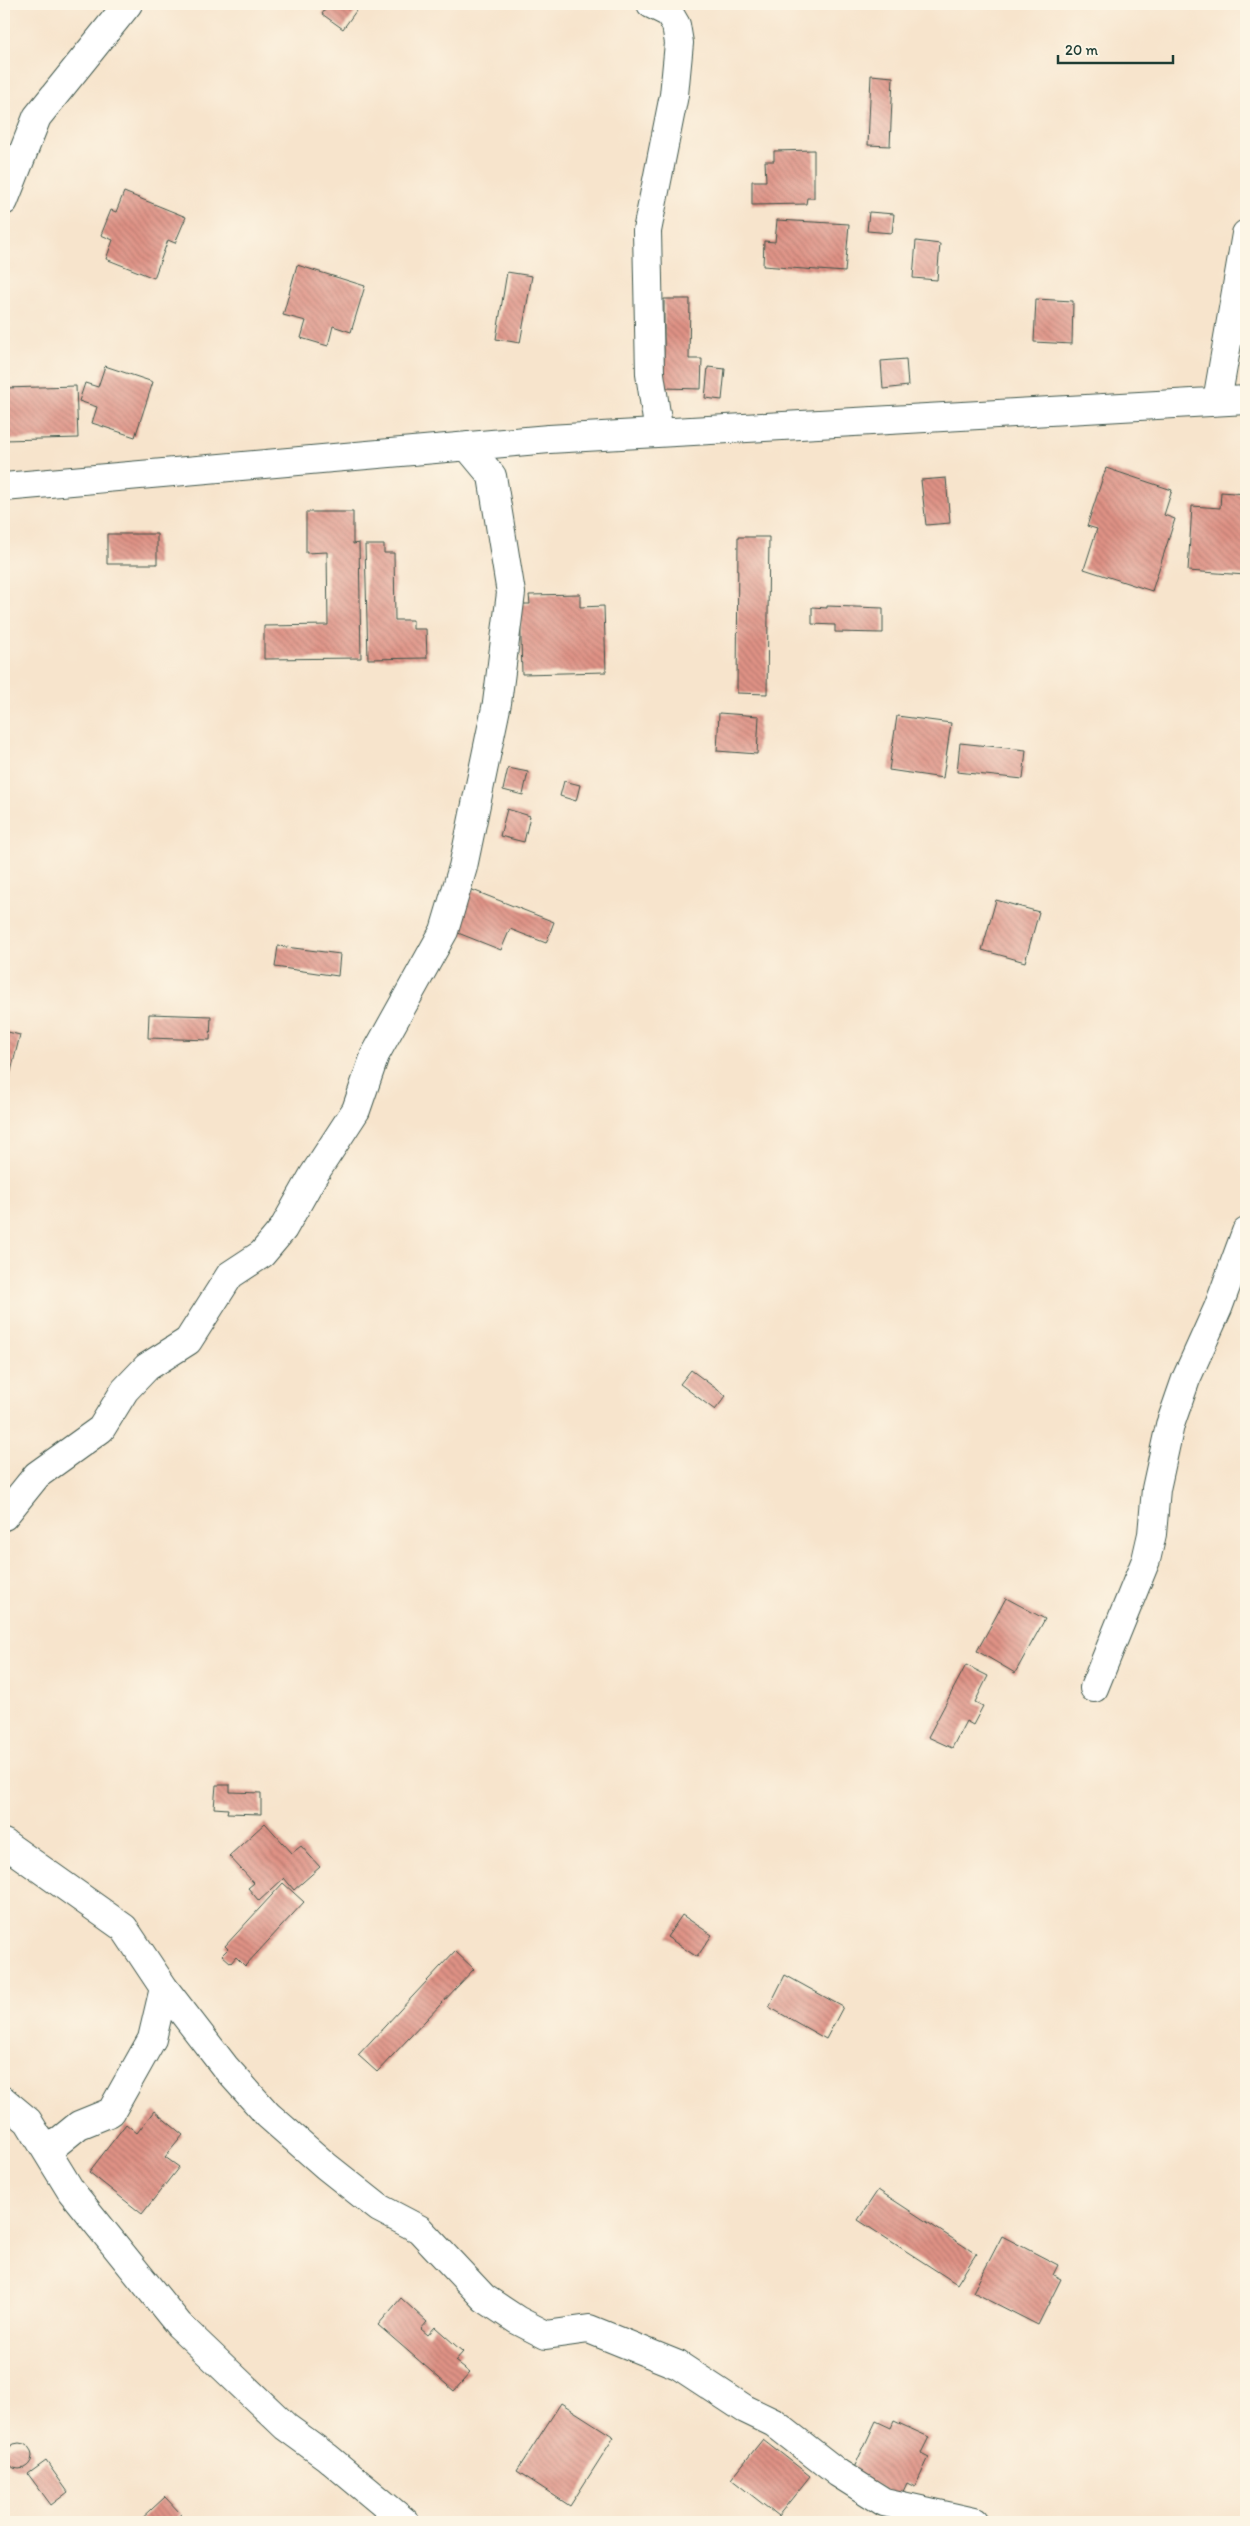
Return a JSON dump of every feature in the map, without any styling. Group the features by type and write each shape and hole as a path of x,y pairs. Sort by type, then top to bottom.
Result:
{"street":[{"path":"4,201 37,117 128,4"},
{"path":"651,4 669,13 676,25 679,43 674,95 647,230 650,374 659,433"},
{"path":"1217,401 1246,234"},
{"path":"4,487 505,443 1246,400"},
{"path":"492,476 505,443"},
{"path":"4,1516 37,1476 101,1429 125,1390 147,1367 188,1341 230,1276 262,1254 283,1229 313,1176 356,1110 375,1055 444,931 463,867 498,703 511,593 492,476 467,446"},
{"path":"1094,1688 1146,1560 1152,1534 1156,1489 1170,1425 1186,1379 1218,1308 1246,1232"},
{"path":"4,1843 124,1928 164,1988 225,2067 268,2115 326,2166 380,2208 419,2229 484,2298 517,2320 546,2335 589,2329 678,2365 745,2409 774,2423 838,2473 884,2502 974,2522"},
{"path":"47,2151 55,2142 79,2125 111,2112 152,2039 164,1988"},
{"path":"4,2101 28,2121 72,2191 179,2325 286,2427 327,2457 405,2522"}],"building":[{"path":"329,4 361,4 343,29 322,14"},
{"path":"871,75 893,77 890,146 868,145"},
{"path":"814,150 814,198 807,198 806,204 752,205 752,181 766,181 765,161 774,161 774,151"},
{"path":"124,192 186,217 175,243 168,240 154,278 106,259 113,240 101,235 111,210 116,212"},
{"path":"869,212 894,214 892,233 867,231"},
{"path":"777,220 849,224 845,272 763,266 764,241 775,242"},
{"path":"916,241 940,244 937,280 913,278"},
{"path":"297,265 365,286 351,332 333,326 328,346 301,338 306,321 283,315"},
{"path":"507,272 532,276 520,343 496,339"},
{"path":"664,299 690,299 689,359 702,359 701,389 664,388"},
{"path":"1036,299 1073,301 1072,344 1034,342"},
{"path":"906,359 908,386 883,389 881,361"},
{"path":"105,366 153,382 135,437 92,423 97,407 79,401 85,383 98,387"},
{"path":"708,367 725,369 722,400 705,398"},
{"path":"76,386 78,438 4,440 4,388"},
{"path":"1106,468 1172,490 1164,515 1175,519 1152,591 1084,569 1097,529 1087,526"},
{"path":"946,478 950,523 926,525 921,480"},
{"path":"1221,492 1246,494 1246,575 1188,571 1192,506 1220,508"},
{"path":"306,512 353,512 353,544 359,543 361,658 264,659 264,626 328,625 327,552 306,553"},
{"path":"107,534 157,534 157,564 107,564"},
{"path":"738,537 769,537 767,694 737,693"},
{"path":"365,545 384,545 384,553 394,553 395,620 413,620 413,629 426,629 427,658 368,659"},
{"path":"580,594 580,607 604,606 606,672 522,674 520,604 530,604 529,595"},
{"path":"827,606 883,608 883,633 835,632 835,625 812,624 812,607 827,608"},
{"path":"719,713 759,716 757,754 717,751"},
{"path":"897,716 951,723 943,778 889,770"},
{"path":"960,743 1026,750 1023,779 957,772"},
{"path":"508,768 528,772 523,795 503,790"},
{"path":"564,781 580,785 576,801 560,796"},
{"path":"507,809 530,816 524,842 500,836"},
{"path":"470,889 554,922 546,943 510,929 501,950 453,931"},
{"path":"996,900 1039,912 1025,962 982,950"},
{"path":"278,946 340,954 338,976 275,967"},
{"path":"149,1014 211,1016 210,1040 148,1038"},
{"path":"4,1031 20,1035 4,1099"},
{"path":"691,1370 726,1396 715,1410 680,1384"},
{"path":"1006,1598 1045,1619 1015,1673 977,1651"},
{"path":"966,1665 988,1676 975,1702 983,1706 973,1725 966,1721 952,1748 928,1737"},
{"path":"216,1785 230,1785 230,1792 261,1793 261,1814 227,1813 228,1809 214,1808"},
{"path":"265,1823 292,1853 301,1846 320,1867 294,1890 284,1878 259,1901 248,1888 254,1883 229,1856"},
{"path":"283,1883 304,1902 245,1966 236,1957 231,1963 222,1955 228,1949 225,1946"},
{"path":"682,1915 712,1935 697,1957 667,1937"},
{"path":"455,1951 474,1969 377,2072 358,2055"},
{"path":"785,1975 843,2007 826,2039 769,2007"},
{"path":"154,2111 183,2135 165,2157 179,2167 142,2214 89,2172 126,2124 137,2133"},
{"path":"878,2190 976,2254 957,2284 858,2220"},
{"path":"1002,2236 1058,2265 1053,2275 1061,2279 1038,2325 973,2292"},
{"path":"401,2298 427,2322 421,2329 428,2335 435,2327 463,2352 455,2361 470,2373 454,2391 378,2325"},
{"path":"561,2403 614,2437 570,2506 517,2471"},
{"path":"876,2421 891,2428 894,2421 929,2437 921,2453 929,2457 915,2487 907,2483 901,2496 851,2474"},
{"path":"763,2439 810,2476 778,2516 731,2479"},
{"path":"19,2443 28,2447 32,2456 28,2465 19,2469 10,2465 6,2456 10,2447"},
{"path":"46,2461 68,2492 51,2505 28,2474"},
{"path":"165,2497 181,2514 172,2522 138,2522"}]}
